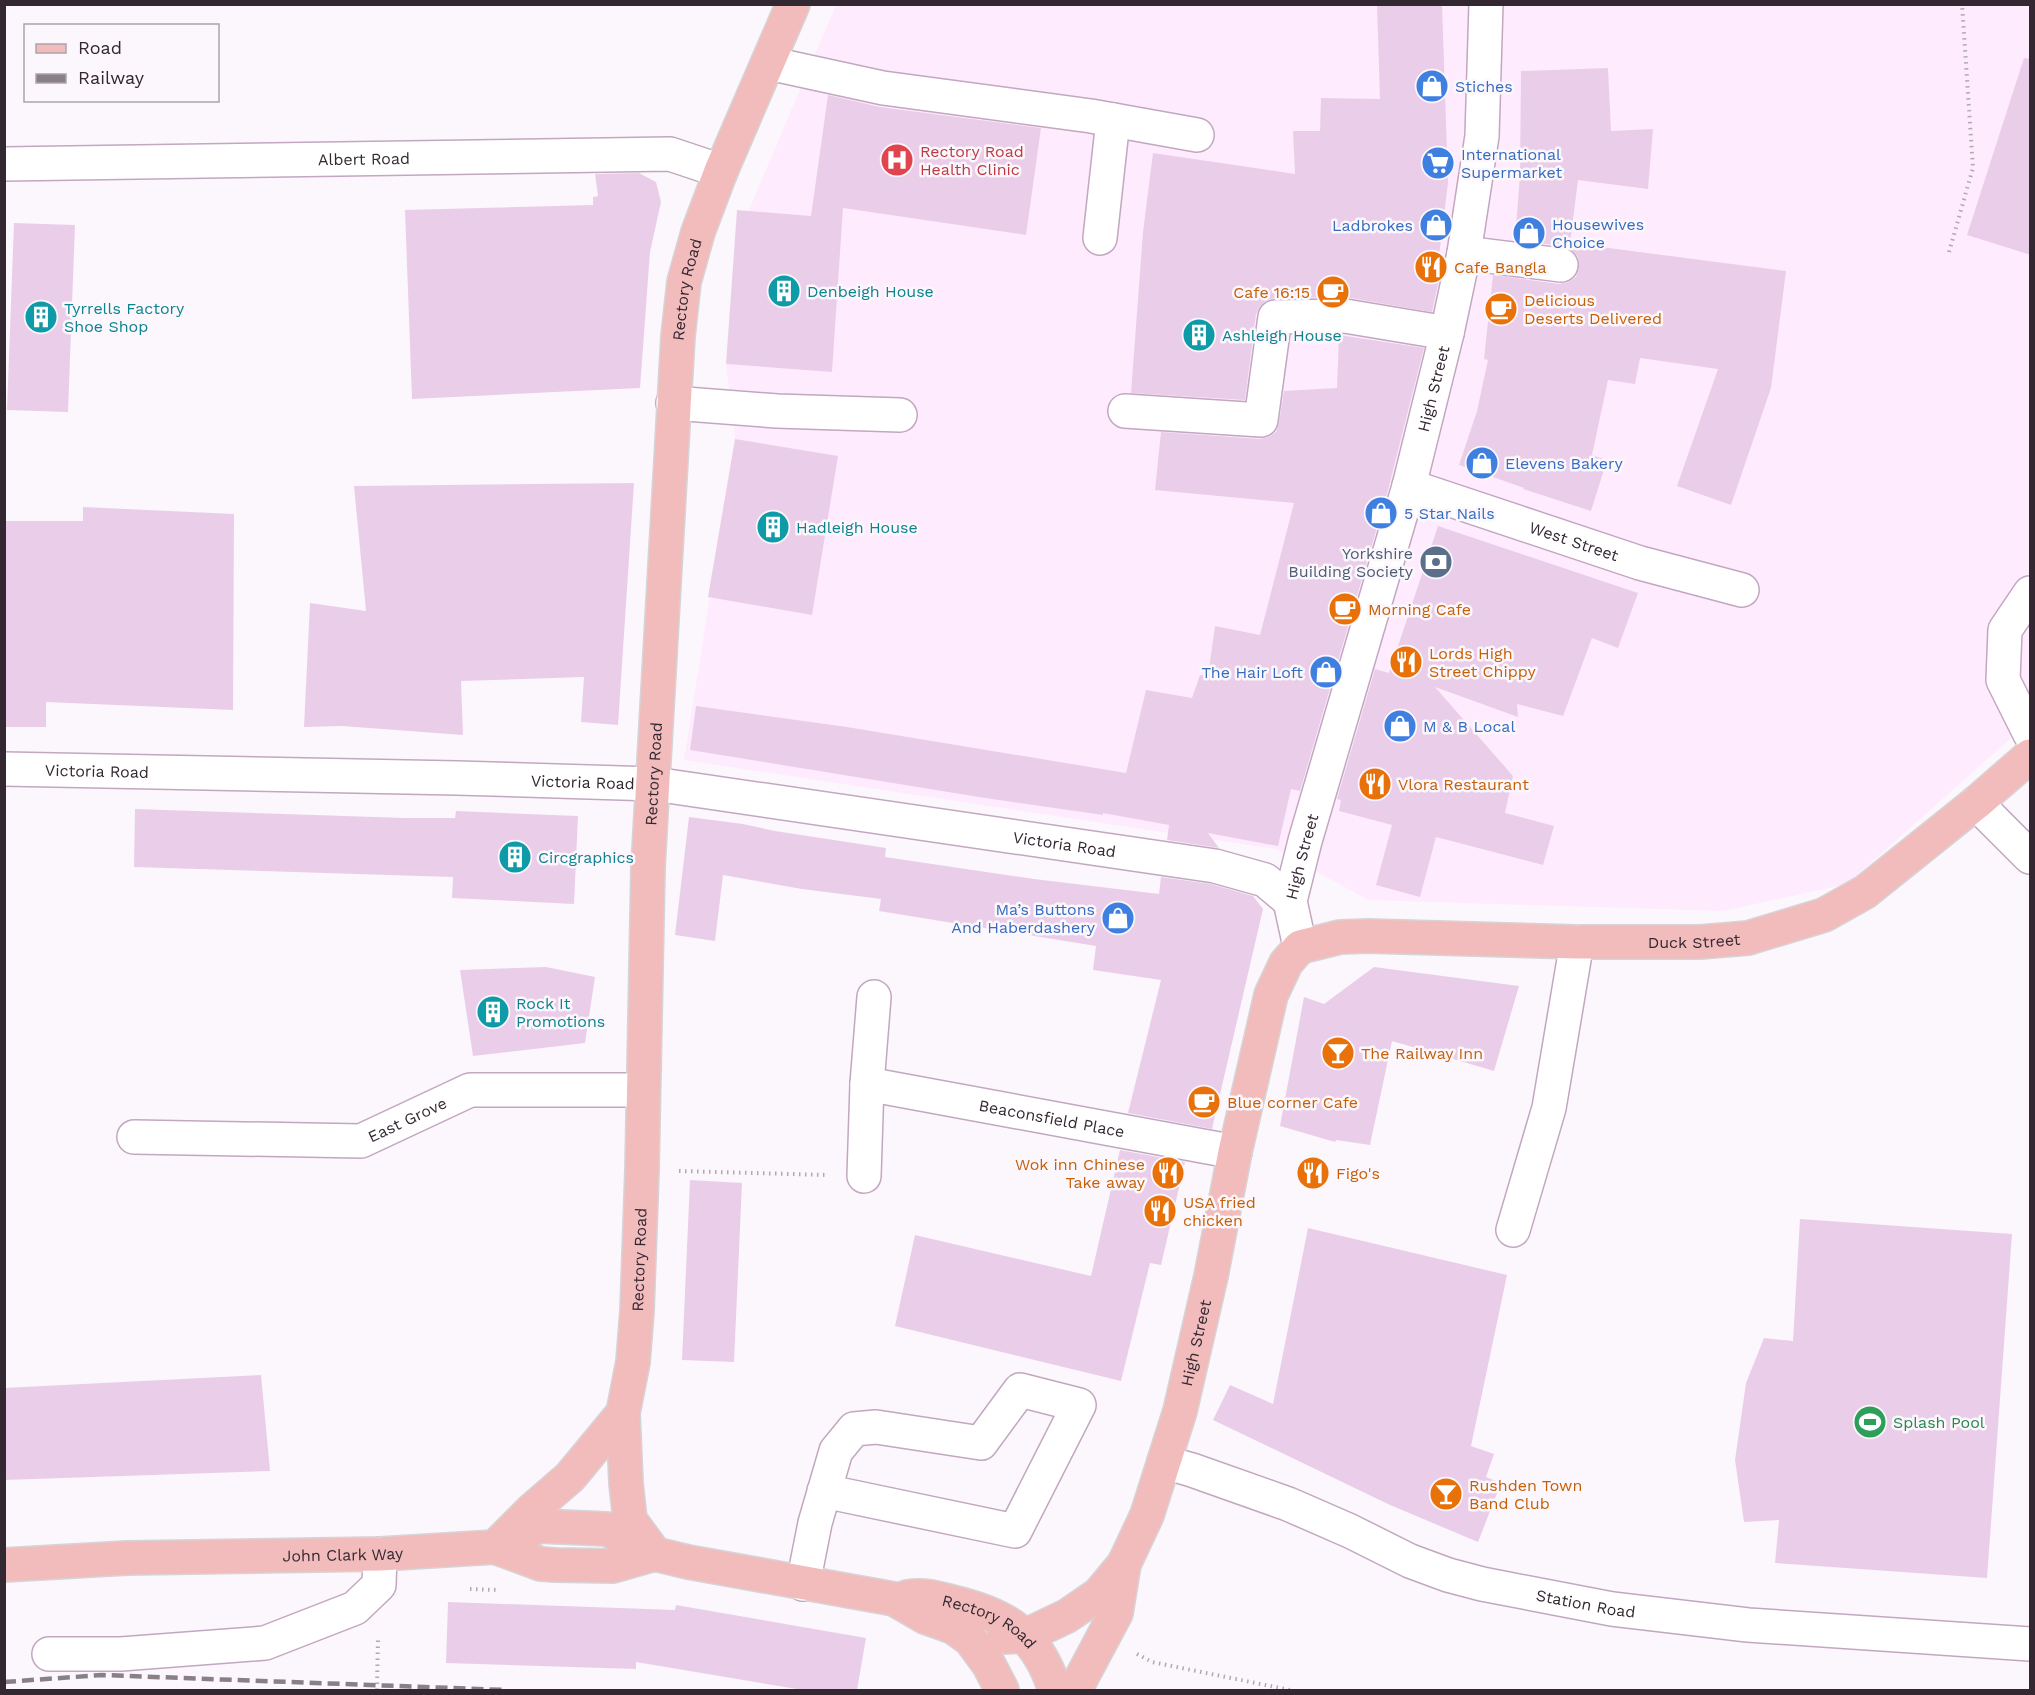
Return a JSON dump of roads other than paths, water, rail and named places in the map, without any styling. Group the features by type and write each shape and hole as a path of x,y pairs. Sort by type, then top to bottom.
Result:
{"main road":[{"name":"Rectory Road","path":"655,1554 630,1520 623,1413 633,1362 637,1311 648,867 678,336 684,282 698,232 721,171 793,4"},
{"name":"Duck Street","path":"1300,947 1349,936 1577,942 1700,942 1748,938 1824,915 1865,892 2031,756"},
{"name":"High Street","path":"1075,1690 1116,1612 1124,1564 1147,1515 1180,1412 1271,995 1287,963 1300,947"},
{"path":"495,1547 533,1509 570,1477 623,1413"},
{"name":"Rectory Road","path":"495,1547 542,1564 555,1565 613,1566 655,1554 803,1584 894,1599 922,1595 973,1607 1004,1619 1025,1636 1044,1665 1055,1690"},
{"name":"John Clark Way","path":"4,1565 127,1558 380,1554 495,1547"},
{"path":"970,1640 1025,1636 1067,1616 1099,1594 1124,1564"},
{"name":"Rectory Road","path":"894,1599 925,1617 953,1627 970,1640 989,1665 1002,1690"}],"street":[{"name":"High Street","path":"1300,947 1290,901 1308,829 1409,486 1447,333 1464,253 1482,136 1486,4"},
{"path":"768,63 883,88 1113,120 1197,135"},
{"path":"1100,238 1113,120"},
{"name":"Albert Road","path":"4,164 670,154 721,171"},
{"path":"1464,253 1561,265"},
{"path":"1125,411 1261,420 1275,316 1345,316 1447,333"},
{"path":"674,403 777,411 900,415"},
{"name":"West Street","path":"1409,486 1640,563 1742,590"},
{"path":"2031,593 2005,630 2003,680 2031,734"},
{"name":"Victoria Road","path":"4,769 654,784 1215,866 1265,880 1290,901"},
{"path":"1976,803 2031,857"},
{"path":"1513,1230 1549,1108 1577,942"},
{"path":"864,1176 867,1084 874,997"},
{"name":"Beaconsfield Place","path":"867,1084 1235,1152"},
{"name":"East Grove","path":"134,1137 361,1141 470,1090 643,1090"},
{"path":"803,1584 815,1523 836,1451 854,1430 876,1427 981,1443 1020,1390 1079,1405 1015,1531 825,1491"},
{"name":"Station Road","path":"1164,1462 1288,1504 1410,1561 1482,1584 1612,1609 1748,1626 2031,1644"},
{"path":"49,1654 121,1654 265,1643 355,1608 379,1585 380,1554"}],"railway":[{"path":"4,1682 102,1675 505,1690"}],"place":[{"name":"Stiches","path":"1432,86"},
{"name":"Rectory Road Health Clinic","path":"897,160"},
{"name":"International Supermarket","path":"1438,163"},
{"name":"Ladbrokes","path":"1436,225"},
{"name":"Housewives Choice","path":"1529,233"},
{"name":"Cafe Bangla","path":"1431,267"},
{"name":"Denbeigh House","path":"784,291"},
{"name":"Cafe 16:15","path":"1333,292"},
{"name":"Delicious Deserts Delivered","path":"1501,309"},
{"name":"Tyrrells Factory Shoe Shop","path":"41,317"},
{"name":"Ashleigh House","path":"1199,335"},
{"name":"Elevens Bakery","path":"1482,463"},
{"name":"5 Star Nails","path":"1381,513"},
{"name":"Hadleigh House","path":"773,527"},
{"name":"Yorkshire Building Society","path":"1436,562"},
{"name":"Morning Cafe","path":"1345,609"},
{"name":"Lords High Street Chippy","path":"1406,662"},
{"name":"The Hair Loft","path":"1326,672"},
{"name":"M & B Local","path":"1400,726"},
{"name":"Vlora Restaurant","path":"1375,784"},
{"name":"Circgraphics","path":"515,857"},
{"name":"Ma’s Buttons And Haberdashery","path":"1118,918"},
{"name":"Rock It Promotions","path":"493,1012"},
{"name":"The Railway Inn","path":"1338,1053"},
{"name":"Blue corner Cafe","path":"1204,1102"},
{"name":"Wok inn Chinese Take away","path":"1168,1173"},
{"name":"Figo's","path":"1313,1173"},
{"name":"USA fried chicken","path":"1160,1211"},
{"name":"Splash Pool","path":"1870,1422"},
{"name":"Rushden Town Band Club","path":"1446,1494"}]}
